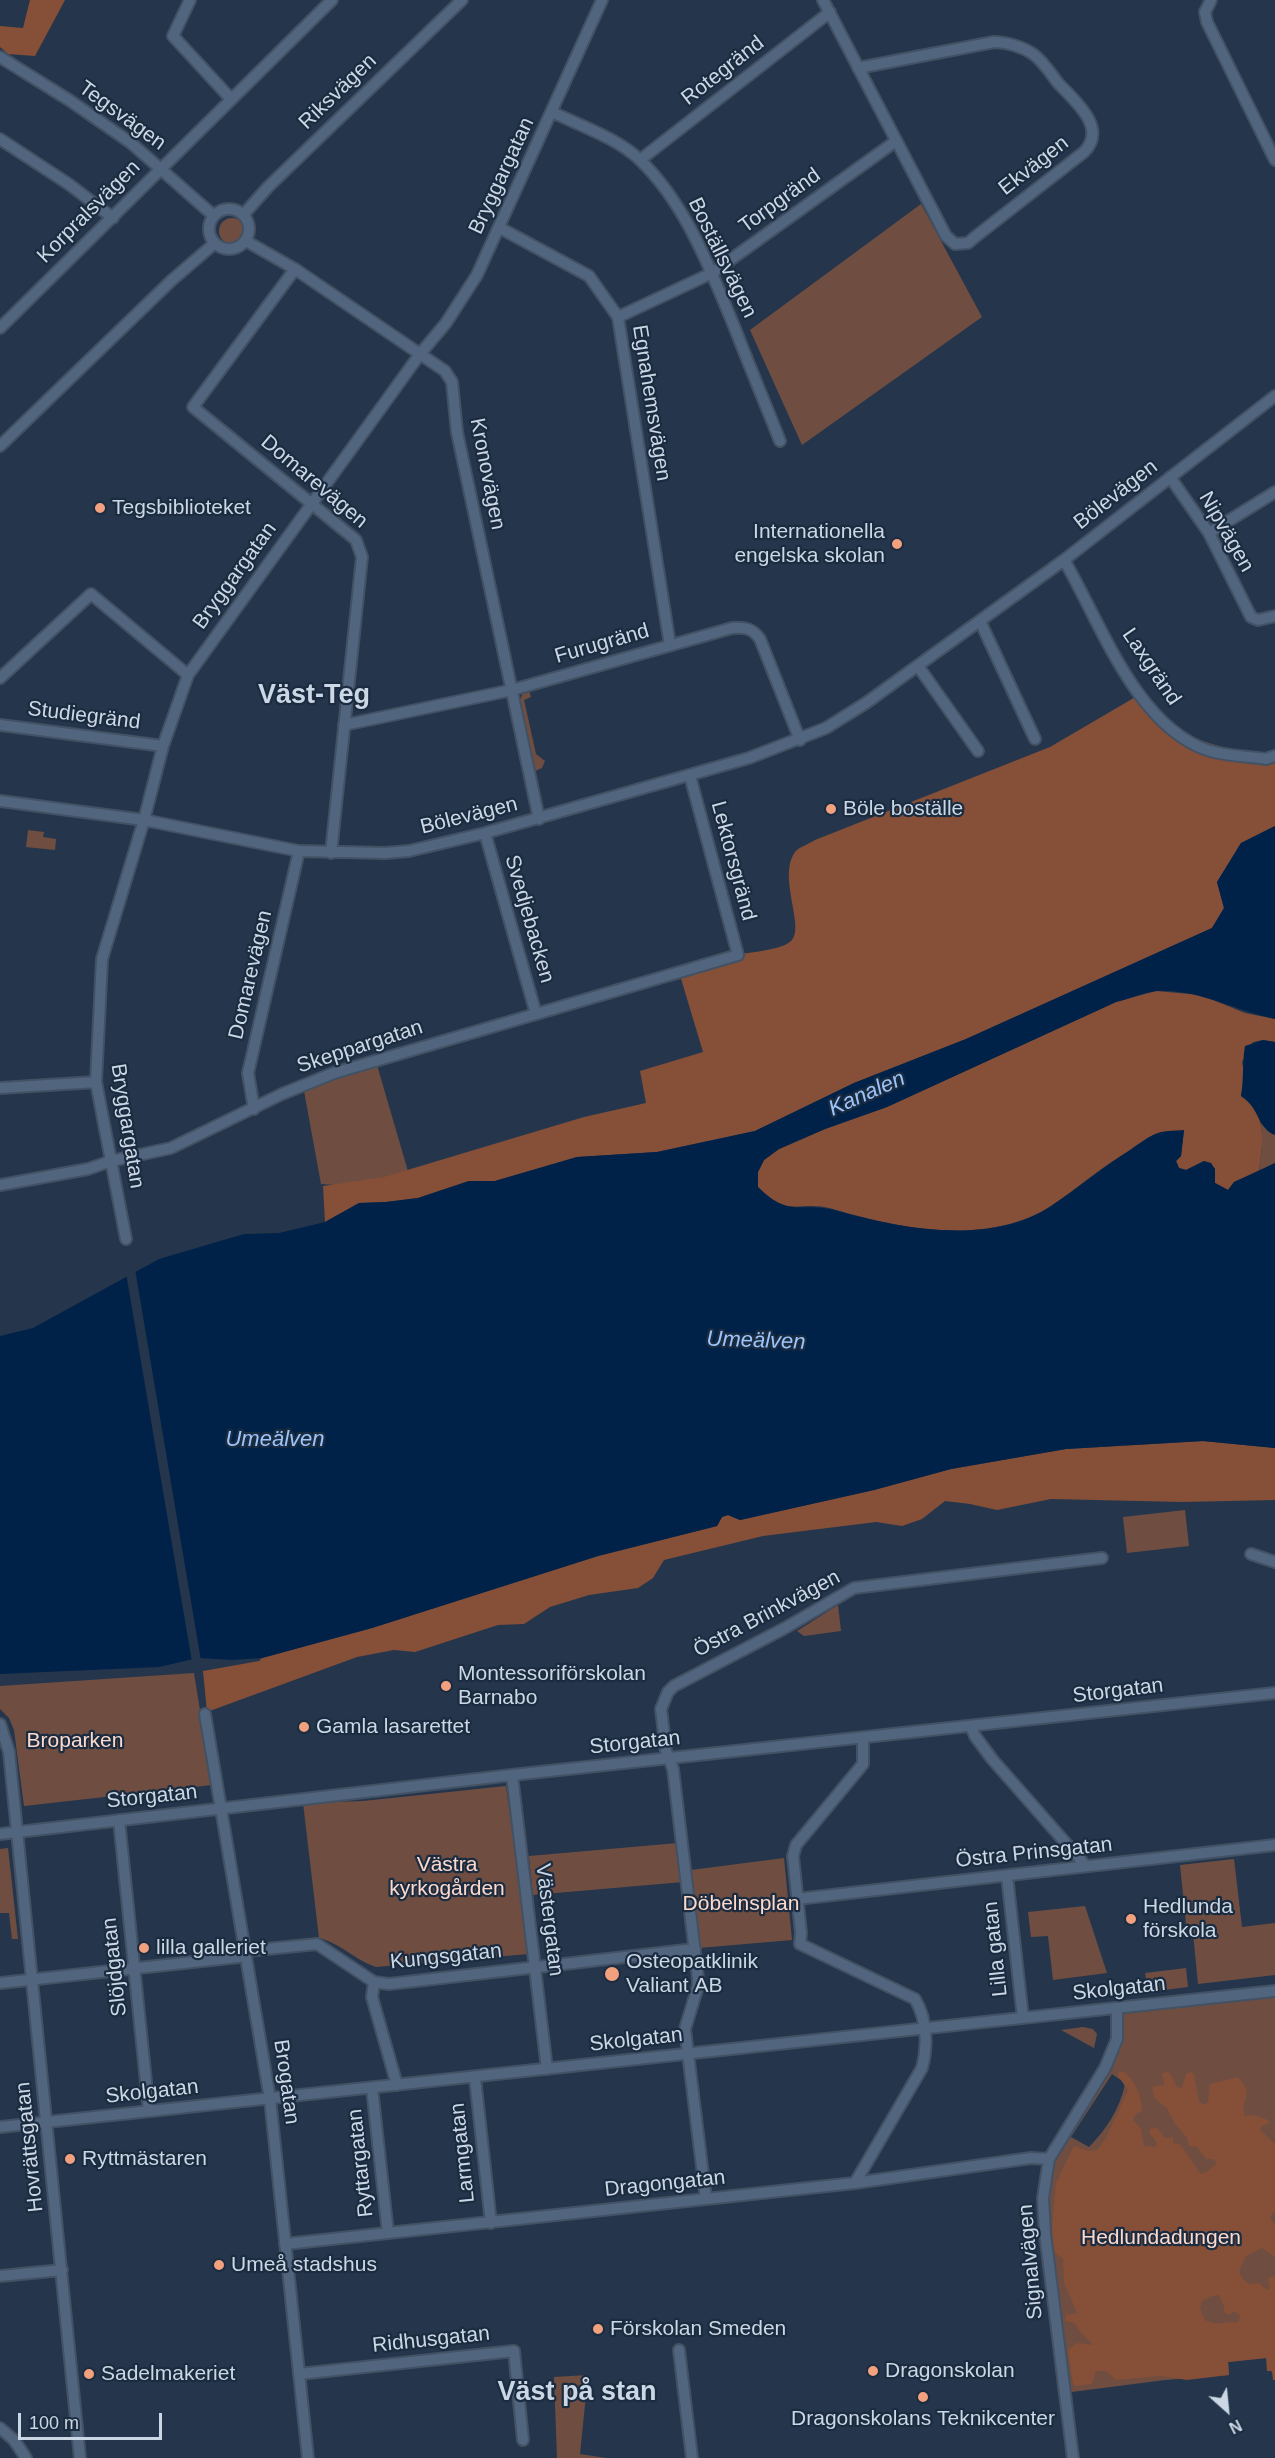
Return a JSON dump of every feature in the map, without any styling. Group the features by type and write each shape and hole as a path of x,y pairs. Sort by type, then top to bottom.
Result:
{"street":[{"path":"190,0 173,36 231,99"},
{"name":"Korpralsvägen","path":"0,328 332,0"},
{"name":"Riksvägen","path":"244,214 268,187 462,0"},
{"name":"Bryggargatan","path":"126,1239 96,1082 102,959 144,820 163,746 188,675 420,354 446,323 477,275 602,0"},
{"name":"Ekvägen","path":"823,0 830,12 858,68 946,236 954,244 961,245 975,237 1083,152 1092,140 1092,130 1087,115 1033,54 1005,42 994,42 858,68"},
{"path":"1211,0 1205,12 1207,22 1271,138 1275,160"},
{"name":"Rotegränd","path":"640,160 830,12"},
{"name":"Tegsvägen","path":"0,57 101,121 160,168 214,216"},
{"name":"Boställsvägen","path":"552,112 619,144 640,160 668,194 684,219 712,273 780,441"},
{"path":"0,139 70,185 113,218"},
{"name":"Torpgränd","path":"618,316 712,273 896,141"},
{"path":"227,208 233,208 244,214 250,227 246,241 234,249 226,249 215,243 209,230 214,216 227,208"},
{"name":"Egnahemsvägen","path":"500,228 590,276 618,316 670,645"},
{"name":"Kronovägen","path":"246,241 295,269 445,371 452,382 457,432 539,819"},
{"path":"0,446 172,279 215,243"},
{"name":"Domarevägen","path":"295,269 193,407 356,540 362,557 331,853"},
{"name":"Bölevägen","path":"0,801 144,820 299,851 331,853 410,851 485,834 690,776 800,740 826,728 866,704 1064,560 1275,396"},
{"name":"Nipvägen","path":"1170,477 1209,533 1251,616 1258,620 1275,616"},
{"path":"1209,533 1275,492"},
{"name":"Laxgränd","path":"1064,560 1118,661 1151,710 1170,728 1190,742 1208,750 1266,759 1275,756"},
{"path":"0,678 91,594 188,675"},
{"path":"980,621 1035,739"},
{"name":"Furugränd","path":"344,725 512,690 732,628 746,627 755,632 760,639 800,740"},
{"path":"918,666 978,751"},
{"name":"Studiegränd","path":"0,725 163,746"},
{"name":"Lektorsgränd","path":"690,776 738,955"},
{"name":"Svedjebacken","path":"485,834 536,1014"},
{"name":"Domarevägen","path":"254,1109 248,1073 299,851"},
{"name":"Skeppargatan","path":"0,1185 88,1169 111,1161 171,1148 334,1072 738,955"},
{"path":"0,1088 96,1082"},
{"path":"1251,1554 1275,1562"},
{"name":"Östra Brinkvägen","path":"706,2199 685,2028 698,1986 673,1769 666,1751 661,1708 668,1692 674,1686 788,1627 854,1588 1102,1558"},
{"name":"Storgatan","path":"0,1833 512,1775 1275,1694"},
{"name":"Brogatan","path":"205,1714 270,2099 308,2458"},
{"name":"Hovrättsgatan","path":"0,1724 9,1752 81,2458"},
{"path":"971,1727 992,1759 1086,1866"},
{"path":"855,2183 922,2068 925,2058 925,2030 920,2008 915,1999 800,1944 794,1850 863,1764 863,1739"},
{"name":"Västergatan","path":"512,1775 547,2069"},
{"name":"Slöjdgatan","path":"119,1820 149,2111"},
{"name":"Östra Prinsgatan","path":"797,1899 1275,1845"},
{"name":"Lilla gatan","path":"1007,1876 1023,2019"},
{"name":"Kungsgatan","path":"0,1983 239,1958 246,1951 317,1944 374,1982 389,1984 694,1948"},
{"path":"374,1982 372,1997 397,2085"},
{"name":"Skolgatan","path":"0,2127 1275,1992"},
{"name":"Signalvägen","path":"1073,2458 1045,2233 1043,2198 1049,2159 1106,2068 1117,2039 1116,2009"},
{"name":"Larmgatan","path":"475,2078 491,2223"},
{"name":"Ryttargatan","path":"372,2088 388,2233"},
{"name":"Dragongatan","path":"285,2244 855,2183 1031,2158 1049,2159"},
{"path":"0,2276 62,2270"},
{"path":"679,2350 692,2458"},
{"name":"Ridhusgatan","path":"299,2374 514,2351 523,2440"},
{"path":"0,2428 14,2440 26,2458"}],"green space":[{"path":"30,0 65,0 35,56 8,54 0,47 0,26 23,28"},
{"path":"921,204 982,317 802,445 750,330"},
{"path":"232,218 241,222 245,231 241,240 232,244 223,240 219,231 223,222"},
{"path":"527,691 531,697 524,700 536,754 545,761 542,768 535,771 519,702 523,693"},
{"path":"1144,692 1163,716 1196,738 1247,752 1275,752 1275,826 1241,843 1217,882 1224,908 1212,928 966,1039 854,1083 755,1131 657,1152 577,1157 495,1181 469,1181 418,1198 359,1203 325,1222 323,1186 384,1177 584,1117 646,1103 640,1071 703,1052 679,972 737,955 773,949 791,941 795,934 795,925 789,875 790,862 797,850 815,840 1050,747"},
{"path":"28,830 44,832 43,837 56,839 55,850 26,847"},
{"path":"1156,991 1201,995 1245,1013 1275,1019 1275,1042 1263,1040 1253,1042 1242,1062 1245,1075 1241,1096 1256,1111 1262,1130 1259,1172 1234,1182 1228,1190 1215,1183 1215,1169 1204,1161 1186,1170 1179,1168 1176,1161 1181,1156 1184,1130 1121,1156 1050,1207 1025,1219 998,1227 943,1230 886,1223 833,1209 787,1206 769,1197 758,1187 758,1172 764,1160 779,1149 825,1129 887,1107 1116,1002"},
{"path":"377,1065 412,1185 380,1188 321,1184 304,1091 338,1076"},
{"path":"1261,1123 1275,1135 1275,1163 1259,1172 1262,1148"},
{"path":"1203,1441 1275,1448 1275,1500 1182,1502 1051,1499 997,1510 945,1501 922,1519 902,1526 876,1522 763,1536 664,1560 653,1578 638,1588 589,1595 550,1607 524,1624 498,1625 415,1652 394,1650 357,1657 207,1712 203,1671 259,1661 262,1658 372,1628 598,1556 717,1526 722,1517 728,1515 740,1520 874,1490 951,1469 1066,1449"},
{"path":"1185,1510 1189,1546 1127,1553 1123,1517"},
{"path":"838,1605 841,1631 804,1636 797,1631"},
{"name":"Broparken","path":"194,1673 212,1785 24,1806 14,1730 9,1718 0,1709 0,1686"},
{"name":"Västra kyrkogården","path":"506,1786 529,1954 376,1967 327,1940 319,1938 303,1803 363,1801"},
{"path":"678,1843 683,1882 533,1895 529,1856"},
{"path":"8,1848 18,1939 12,1939 9,1913 0,1913 0,1849"},
{"name":"Döbelnsplan","path":"784,1858 792,1940 699,1948 691,1870"},
{"path":"1234,1859 1242,1927 1275,1923 1275,1975 1198,1984 1193,1933 1187,1934 1180,1865"},
{"path":"1085,1906 1107,1973 1053,1980 1048,1936 1031,1937 1028,1912"},
{"path":"1186,1968 1188,1987 1148,1992 1145,1973"},
{"name":"Hedlundadungen","path":"1275,1991 1275,2380 1266,2358 1228,2362 1229,2375 1165,2380 1064,2393 1045,2233 1049,2159 1117,2039 1117,2009","holes":["1112,2074 1125,2083 1112,2118 1089,2147 1071,2137"]},
{"path":"1083,2027 1093,2029 1097,2034 1094,2048 1061,2030"},
{"name":"Hedlundadungen","path":"1119,2072 1124,2072 1135,2084 1142,2111 1136,2114 1133,2120 1141,2129 1144,2146 1156,2147 1157,2143 1150,2134 1150,2129 1157,2127 1165,2138 1173,2137 1173,2143 1180,2144 1201,2174 1217,2163 1213,2159 1206,2159 1197,2147 1189,2146 1187,2138 1175,2124 1167,2108 1155,2099 1152,2087 1165,2085 1162,2074 1170,2073 1177,2087 1182,2088 1186,2074 1191,2072 1194,2075 1199,2102 1205,2105 1208,2102 1210,2084 1238,2077 1247,2093 1244,2105 1245,2116 1254,2115 1270,2123 1262,2126 1260,2130 1275,2144 1275,2210 1270,2218 1275,2225 1275,2257 1262,2248 1246,2256 1239,2272 1249,2284 1259,2283 1267,2290 1270,2288 1268,2278 1273,2276 1275,2279 1275,2380 1273,2380 1272,2371 1267,2371 1266,2358 1228,2362 1229,2375 1187,2380 1161,2376 1116,2380 1106,2371 1096,2371 1092,2384 1076,2386 1073,2384 1068,2350 1077,2343 1093,2345 1075,2323 1065,2321 1066,2315 1077,2313 1064,2283 1063,2259 1053,2251 1052,2227 1056,2183 1074,2146 1089,2151 1097,2150 1106,2138 1128,2090 1118,2076","holes":["1219,2295 1224,2312 1229,2315 1234,2311 1240,2316 1238,2323 1205,2320 1200,2309 1202,2301"]},
{"path":"588,2375 580,2454 606,2458 557,2458 554,2377"}],"water":[{"name":"Umeälven","path":"1275,826 1275,1019 1188,993 1172,991 1157,991 1116,1002 887,1107 825,1129 779,1149 764,1160 758,1172 758,1187 769,1197 788,1206 825,1208 918,1228 974,1230 1001,1226 1027,1218 1051,1206 1110,1163 1160,1132 1184,1130 1181,1156 1176,1161 1179,1168 1186,1170 1204,1161 1211,1163 1215,1169 1215,1183 1228,1190 1234,1182 1275,1163 1275,1448 1203,1441 1066,1449 951,1469 874,1490 740,1520 728,1515 722,1517 717,1526 598,1556 372,1628 262,1658 232,1660 198,1658 159,1667 0,1674 0,1336 33,1328 159,1259 244,1234 279,1233 325,1222 359,1203 418,1198 469,1181 495,1181 577,1157 657,1152 755,1131 854,1083 966,1039 1212,928 1224,908 1217,882 1241,843"},
{"path":"1263,1040 1275,1042 1275,1135 1264,1127 1252,1106 1241,1096 1245,1046"}],"pier":[{"path":"135,1269 201,1661 192,1662 126,1273"}],"place":[{"name":"Tegsbiblioteket","path":"100,508"},
{"name":"Internationella engelska skolan","path":"897,544"},
{"name":"Böle boställe","path":"831,809"},
{"name":"Montessoriförskolan Barnabo","path":"446,1686"},
{"name":"Gamla lasarettet","path":"304,1727"},
{"name":"Hedlunda förskola","path":"1131,1919"},
{"name":"lilla galleriet","path":"144,1948"},
{"name":"Osteopatklinik Valiant AB","path":"612,1974"},
{"name":"Ryttmästaren","path":"70,2159"},
{"name":"Umeå stadshus","path":"219,2265"},
{"name":"Förskolan Smeden","path":"598,2329"},
{"name":"Dragonskolan","path":"873,2371"},
{"name":"Sadelmakeriet","path":"89,2374"},
{"name":"Dragonskolans Teknikcenter","path":"923,2397"}],"district":[{"name":"Väst-Teg","path":"314,696"},
{"name":"Väst på stan","path":"577,2393"}],"water label":[{"name":"Kanalen","path":"867,1094"}]}
